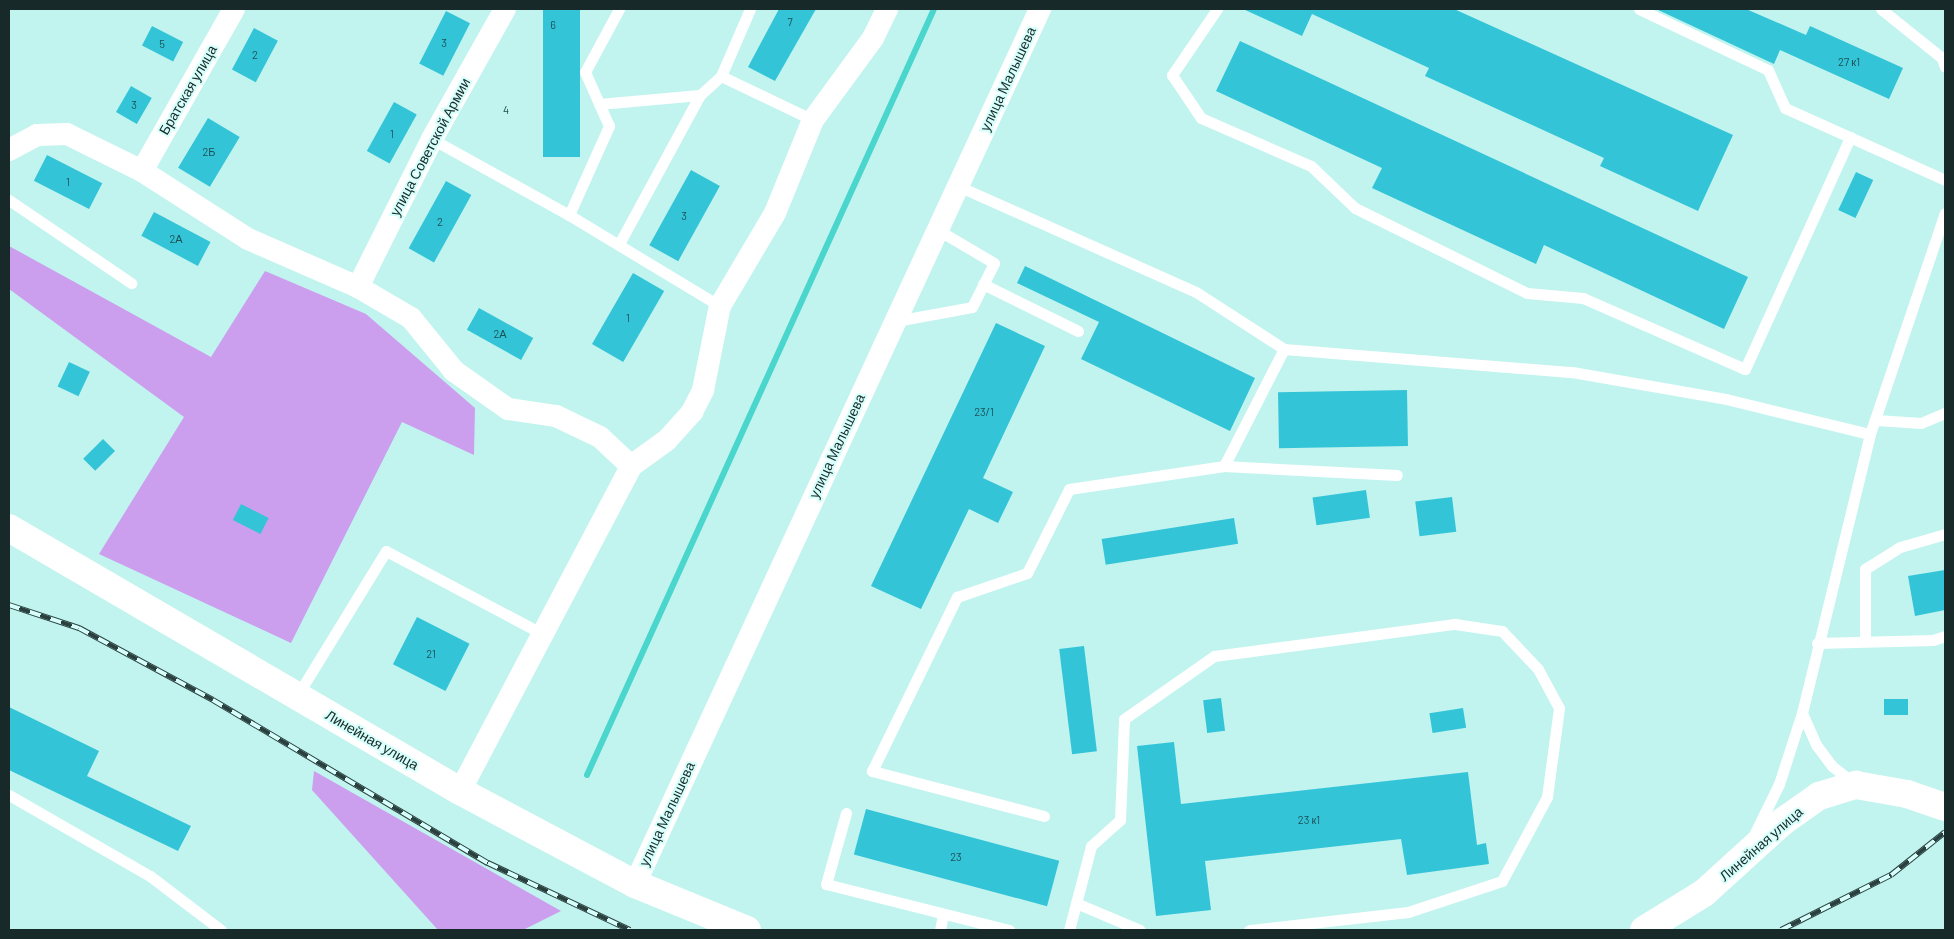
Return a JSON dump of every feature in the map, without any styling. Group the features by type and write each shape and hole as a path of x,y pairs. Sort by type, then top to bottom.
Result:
{"main road":[{"name":"Линейная улица","path":"9,528 460,792 635,884 747,930"},
{"name":"Линейная улица","path":"1644,930 1704,893 1782,822 1819,796 1856,785 1907,794 1945,807"}],"street":[{"name":"Братская улица","path":"142,170 234,9"},
{"name":"улица Советской Армии","path":"358,287 432,139 505,9"},
{"path":"460,792 630,466 667,440 692,412 703,390 720,306 775,213 813,120 873,38 887,9"},
{"name":"улица Малышева","path":"635,884 1040,9"},
{"path":"9,150 37,135 67,134 142,170 248,239 358,287 411,318 454,371 508,409 556,416 600,437 630,466"}],"lane":[{"path":"569,215 609,126 585,72 619,9"},
{"path":"619,244 700,95 721,76 750,9"},
{"path":"1217,9 1172,75 1201,118 1310,166 1355,208 1528,293 1583,298 1745,369 1850,137"},
{"path":"1639,9 1768,70 1784,108 1945,180"},
{"path":"1881,9 1942,58 1945,67"},
{"path":"721,76 813,120"},
{"path":"599,104 700,95"},
{"path":"432,139 569,215 720,306"},
{"path":"958,186 1196,292 1284,349 1572,372 1726,399 1870,434"},
{"path":"9,200 131,283"},
{"path":"1742,858 1779,784 1802,713 1817,643 1870,434 1944,219"},
{"path":"896,321 972,307 994,263 938,230"},
{"path":"983,284 1078,331"},
{"path":"1224,466 1284,349"},
{"path":"1876,420 1921,423 1945,413"},
{"path":"1044,816 872,771 957,597 1027,573 1069,488 1224,466 1397,475"},
{"path":"1864,641 1865,569 1900,547 1945,534"},
{"path":"297,696 386,550 543,634"},
{"path":"1069,930 1091,846 1120,820 1124,719 1214,656 1455,624 1502,631 1538,668 1559,708 1547,797 1502,881 1408,912 1249,930"},
{"path":"1817,643 1933,640 1945,636"},
{"path":"1802,713 1817,746 1832,766 1856,785"},
{"path":"9,795 150,876 221,930"},
{"path":"846,813 826,884 1009,930"},
{"path":"1076,903 1140,930"},
{"path":"940,930 943,914"}],"shaded area":[{"path":"9,246 211,357 265,271 366,314 475,408 474,455 402,422 291,643 99,554 184,417 9,289"},
{"path":"314,771 561,911 523,930 438,930 312,790"}],"building":[{"path":"543,9 580,9 580,157 543,157"},
{"path":"779,9 816,9 775,81 748,67"},
{"path":"1243,9 1454,9 1733,135 1698,211 1600,166 1604,158 1425,76 1429,68 1312,14 1302,36"},
{"path":"1656,9 1746,9 1806,35 1810,26 1903,68 1889,99 1780,50 1774,64"},
{"path":"446,11 470,23 443,76 419,64"},
{"path":"152,26 183,42 173,61 142,46"},
{"path":"254,28 278,41 256,82 232,69"},
{"path":"1240,41 1748,277 1724,329 1544,245 1536,264 1372,188 1382,168 1216,91"},
{"path":"131,86 152,98 137,124 116,112"},
{"path":"394,102 417,115 390,164 367,151"},
{"path":"208,118 240,137 210,187 178,168"},
{"path":"47,155 102,183 89,209 34,181"},
{"path":"691,170 720,186 678,261 649,245"},
{"path":"1856,172 1873,180 1855,218 1838,210"},
{"path":"446,181 471,195 434,262 409,248"},
{"path":"154,212 211,242 198,266 141,236"},
{"path":"1025,266 1255,378 1230,431 1081,359 1099,322 1017,283"},
{"path":"633,273 664,291 623,362 592,344"},
{"path":"479,308 533,338 521,360 467,330"},
{"path":"996,323 1045,346 983,478 1013,492 998,523 969,509 921,609 871,586"},
{"path":"69,362 90,372 78,396 58,386"},
{"path":"1407,390 1408,446 1279,448 1278,392"},
{"path":"103,439 115,451 95,471 83,459"},
{"path":"1366,490 1370,518 1316,525 1313,498"},
{"path":"1452,497 1456,532 1420,536 1415,502"},
{"path":"241,504 269,518 260,534 233,520"},
{"path":"1234,518 1238,544 1106,565 1102,539"},
{"path":"1945,570 1945,610 1915,616 1908,576"},
{"path":"417,617 470,644 446,691 393,664"},
{"path":"1084,646 1097,751 1072,754 1059,649"},
{"path":"1221,698 1225,731 1207,733 1203,700"},
{"path":"1884,699 1908,699 1908,715 1884,715"},
{"path":"9,707 99,751 87,776 191,826 178,851 9,770"},
{"path":"1463,708 1466,728 1433,733 1429,713"},
{"path":"1174,742 1181,804 1468,772 1477,845 1486,843 1489,864 1407,875 1401,839 1205,861 1211,910 1156,916 1137,746"},
{"path":"866,809 1059,861 1047,906 854,854"}],"waterway":[{"path":"587,775 934,9"}],"railway":[{"path":"9,605 79,628 213,700 488,863 630,930"},
{"path":"1781,930 1891,875 1945,832"}]}
